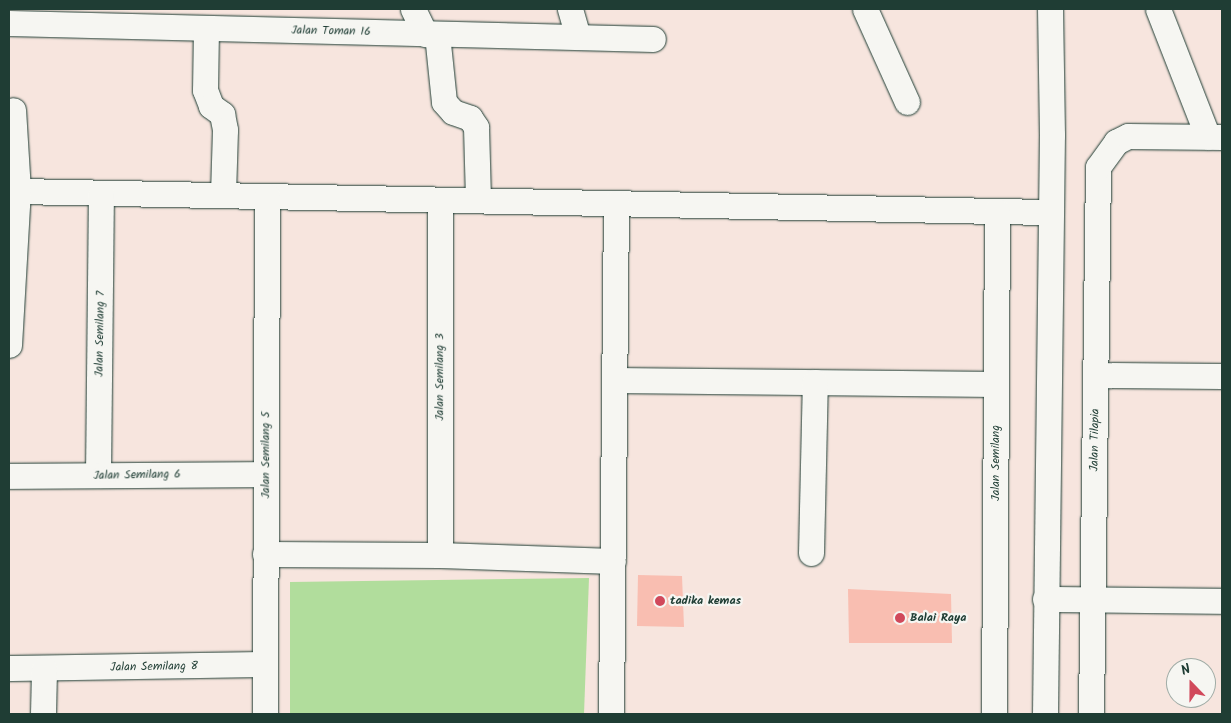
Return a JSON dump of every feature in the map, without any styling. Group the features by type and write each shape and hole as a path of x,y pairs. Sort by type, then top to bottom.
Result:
{"street":[{"path":"413,9 431,34 444,102 453,112 470,118 476,127 478,200"},
{"path":"570,9 578,37"},
{"path":"866,9 906,102"},
{"path":"1045,714 1050,9"},
{"path":"1158,9 1215,137"},
{"name":"Jalan Toman 16","path":"9,23 35,16 219,22 431,34 653,39"},
{"path":"219,22 205,90 211,106 222,114 225,130 223,195"},
{"path":"9,345 18,191 13,110"},
{"name":"Jalan Tilapia","path":"1091,714 1098,167 1111,147 1128,136 1215,137"},
{"path":"18,191 1049,212"},
{"name":"Jalan Semilang 7","path":"98,475 101,193"},
{"name":"Jalan Semilang 5","path":"265,714 267,196"},
{"name":"Jalan Semilang 3","path":"440,200 440,554"},
{"path":"611,714 616,203"},
{"name":"Jalan Semilang","path":"994,714 997,211"},
{"path":"1096,375 1222,376"},
{"path":"614,380 996,384"},
{"path":"811,553 815,382"},
{"name":"Jalan Semilang 6","path":"9,476 266,474"},
{"path":"265,554 440,554 613,561"},
{"path":"1045,599 1222,601"},
{"name":"Jalan Semilang 8","path":"9,668 44,670 265,664"},
{"path":"43,714 44,670"}],"green space":[{"path":"589,578 584,714 290,714 290,582"}],"building":[{"name":"tadika kemas","path":"638,575 682,576 684,627 637,626"},
{"name":"Balai Raya","path":"848,589 951,594 952,643 849,643"}],"place":[{"name":"tadika kemas","path":"660,601"},
{"name":"Balai Raya","path":"900,618"}]}
